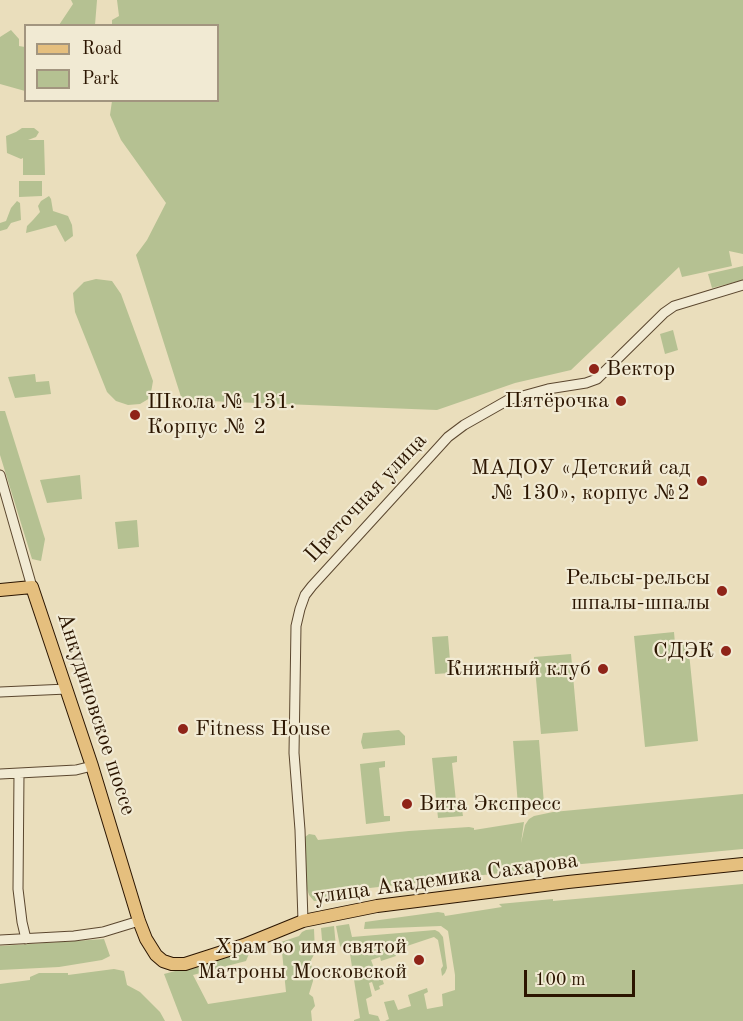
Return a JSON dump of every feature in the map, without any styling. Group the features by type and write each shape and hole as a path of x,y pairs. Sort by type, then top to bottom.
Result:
{"main road":[{"path":"0,590 32,587"},
{"name":"Анкудиновское шоссе","path":"32,587 92,766 139,921 146,939 156,955 163,961"},
{"name":"улица Академика Сахарова","path":"163,961 185,964 244,945 303,921 377,906 568,882 743,864"}],"street":[{"name":"Цветочная улица","path":"303,921 300,830 294,753 296,626 305,595 448,437 464,425 508,400 597,379 664,313 675,306 743,285"},
{"name":"Анкудиновское шоссе","path":"0,476 32,587"},
{"path":"0,692 67,689"},
{"path":"0,774 76,770 92,766"},
{"path":"19,774 18,889 26,939"},
{"path":"0,940 74,936 103,932 139,921"}],"green space":[{"path":"71,0 97,0 95,24 60,24 73,4"},
{"path":"117,0 743,0 743,254 729,251 732,266 682,277 679,267 571,370 515,383 437,410 182,400 136,255 147,240 166,203 121,140 110,115 112,102 219,102 219,24 112,24 112,20 119,16"},
{"path":"11,30 19,39 19,46 24,47 24,91 0,84 0,37"},
{"path":"22,128 34,128 39,132 36,137 28,140 44,140 45,175 23,175 23,158 7,153 6,136"},
{"path":"19,181 42,181 42,196 19,197"},
{"path":"49,196 53,211 68,216 72,225 73,236 65,242 56,225 26,233 27,226 40,212 38,206 41,201"},
{"path":"17,201 20,203 21,220 11,223 7,229 0,231 0,223 6,221 11,208"},
{"path":"743,266 743,280 712,288 708,274"},
{"path":"96,279 112,281 121,294 153,381 150,398 140,404 128,405 116,401 107,392 75,312 73,293 84,282"},
{"path":"673,330 678,350 665,354 660,334"},
{"path":"35,374 36,382 49,381 51,394 15,398 8,377"},
{"path":"0,411 5,411 45,539 41,561 32,559 0,455"},
{"path":"80,475 82,499 47,503 40,480"},
{"path":"137,520 139,547 118,549 115,522"},
{"path":"674,632 675,644 688,643 698,741 645,747 634,636"},
{"path":"448,636 451,673 435,674 432,637"},
{"path":"571,654 578,731 541,734 534,657"},
{"path":"399,730 405,736 405,745 363,749 361,742 363,733"},
{"path":"539,740 544,804 518,806 513,741"},
{"path":"457,756 457,762 452,763 457,811 462,810 463,816 438,818 432,758"},
{"path":"385,761 385,767 379,768 384,816 390,816 390,821 366,824 360,764"},
{"path":"743,794 743,849 571,865 361,889 319,901 314,901 307,889 305,837 309,834 315,835 318,840 469,827 474,830 524,822 521,843 525,825 534,816 553,812"},
{"path":"743,884 743,1021 385,1021 389,1019 384,1002 394,1000 398,1010 411,1006 408,995 427,988 428,992 424,994 427,1009 443,1006 442,994 455,990 448,931 441,926 364,929 365,922 438,912 444,913 445,916 502,907 499,904"},
{"path":"349,924 352,937 435,930 439,932 443,937 447,968 445,973 442,976 443,966 438,940 434,937 398,949 396,956 381,961 380,957 371,960 374,968 378,967 384,984 375,991 372,982 369,983 372,996 366,999 369,1014 378,1016 380,1021 354,1021 360,1018 350,954 344,954 340,946 336,926"},
{"path":"334,926 336,947 323,951 321,928"},
{"path":"314,929 315,953 311,960 313,981 309,994 313,997 315,1006 311,1011 312,1021 182,1021 164,974 250,951 246,961 193,975 208,1004 286,992 281,942 299,936 306,930"},
{"path":"104,939 110,956 102,960 59,967 0,970 0,946"},
{"path":"114,969 124,971 127,985 140,992 160,1012 165,1021 0,1021 0,984 30,980 30,977 39,973 68,973 68,975"}],"place":[{"name":"Вектор","path":"594,369"},
{"name":"Пятёрочка","path":"621,401"},
{"name":"Школа № 131. Корпус № 2","path":"135,415"},
{"name":"МАДОУ «Детский сад № 130», корпус №2","path":"702,481"},
{"name":"Рельсы-рельсы шпалы-шпалы","path":"722,591"},
{"name":"СДЭК","path":"726,651"},
{"name":"Книжный клуб","path":"603,669"},
{"name":"Fitness House","path":"183,729"},
{"name":"Вита Экспресс","path":"407,804"},
{"name":"Храм во имя святой Матроны Московской","path":"419,960"}]}
